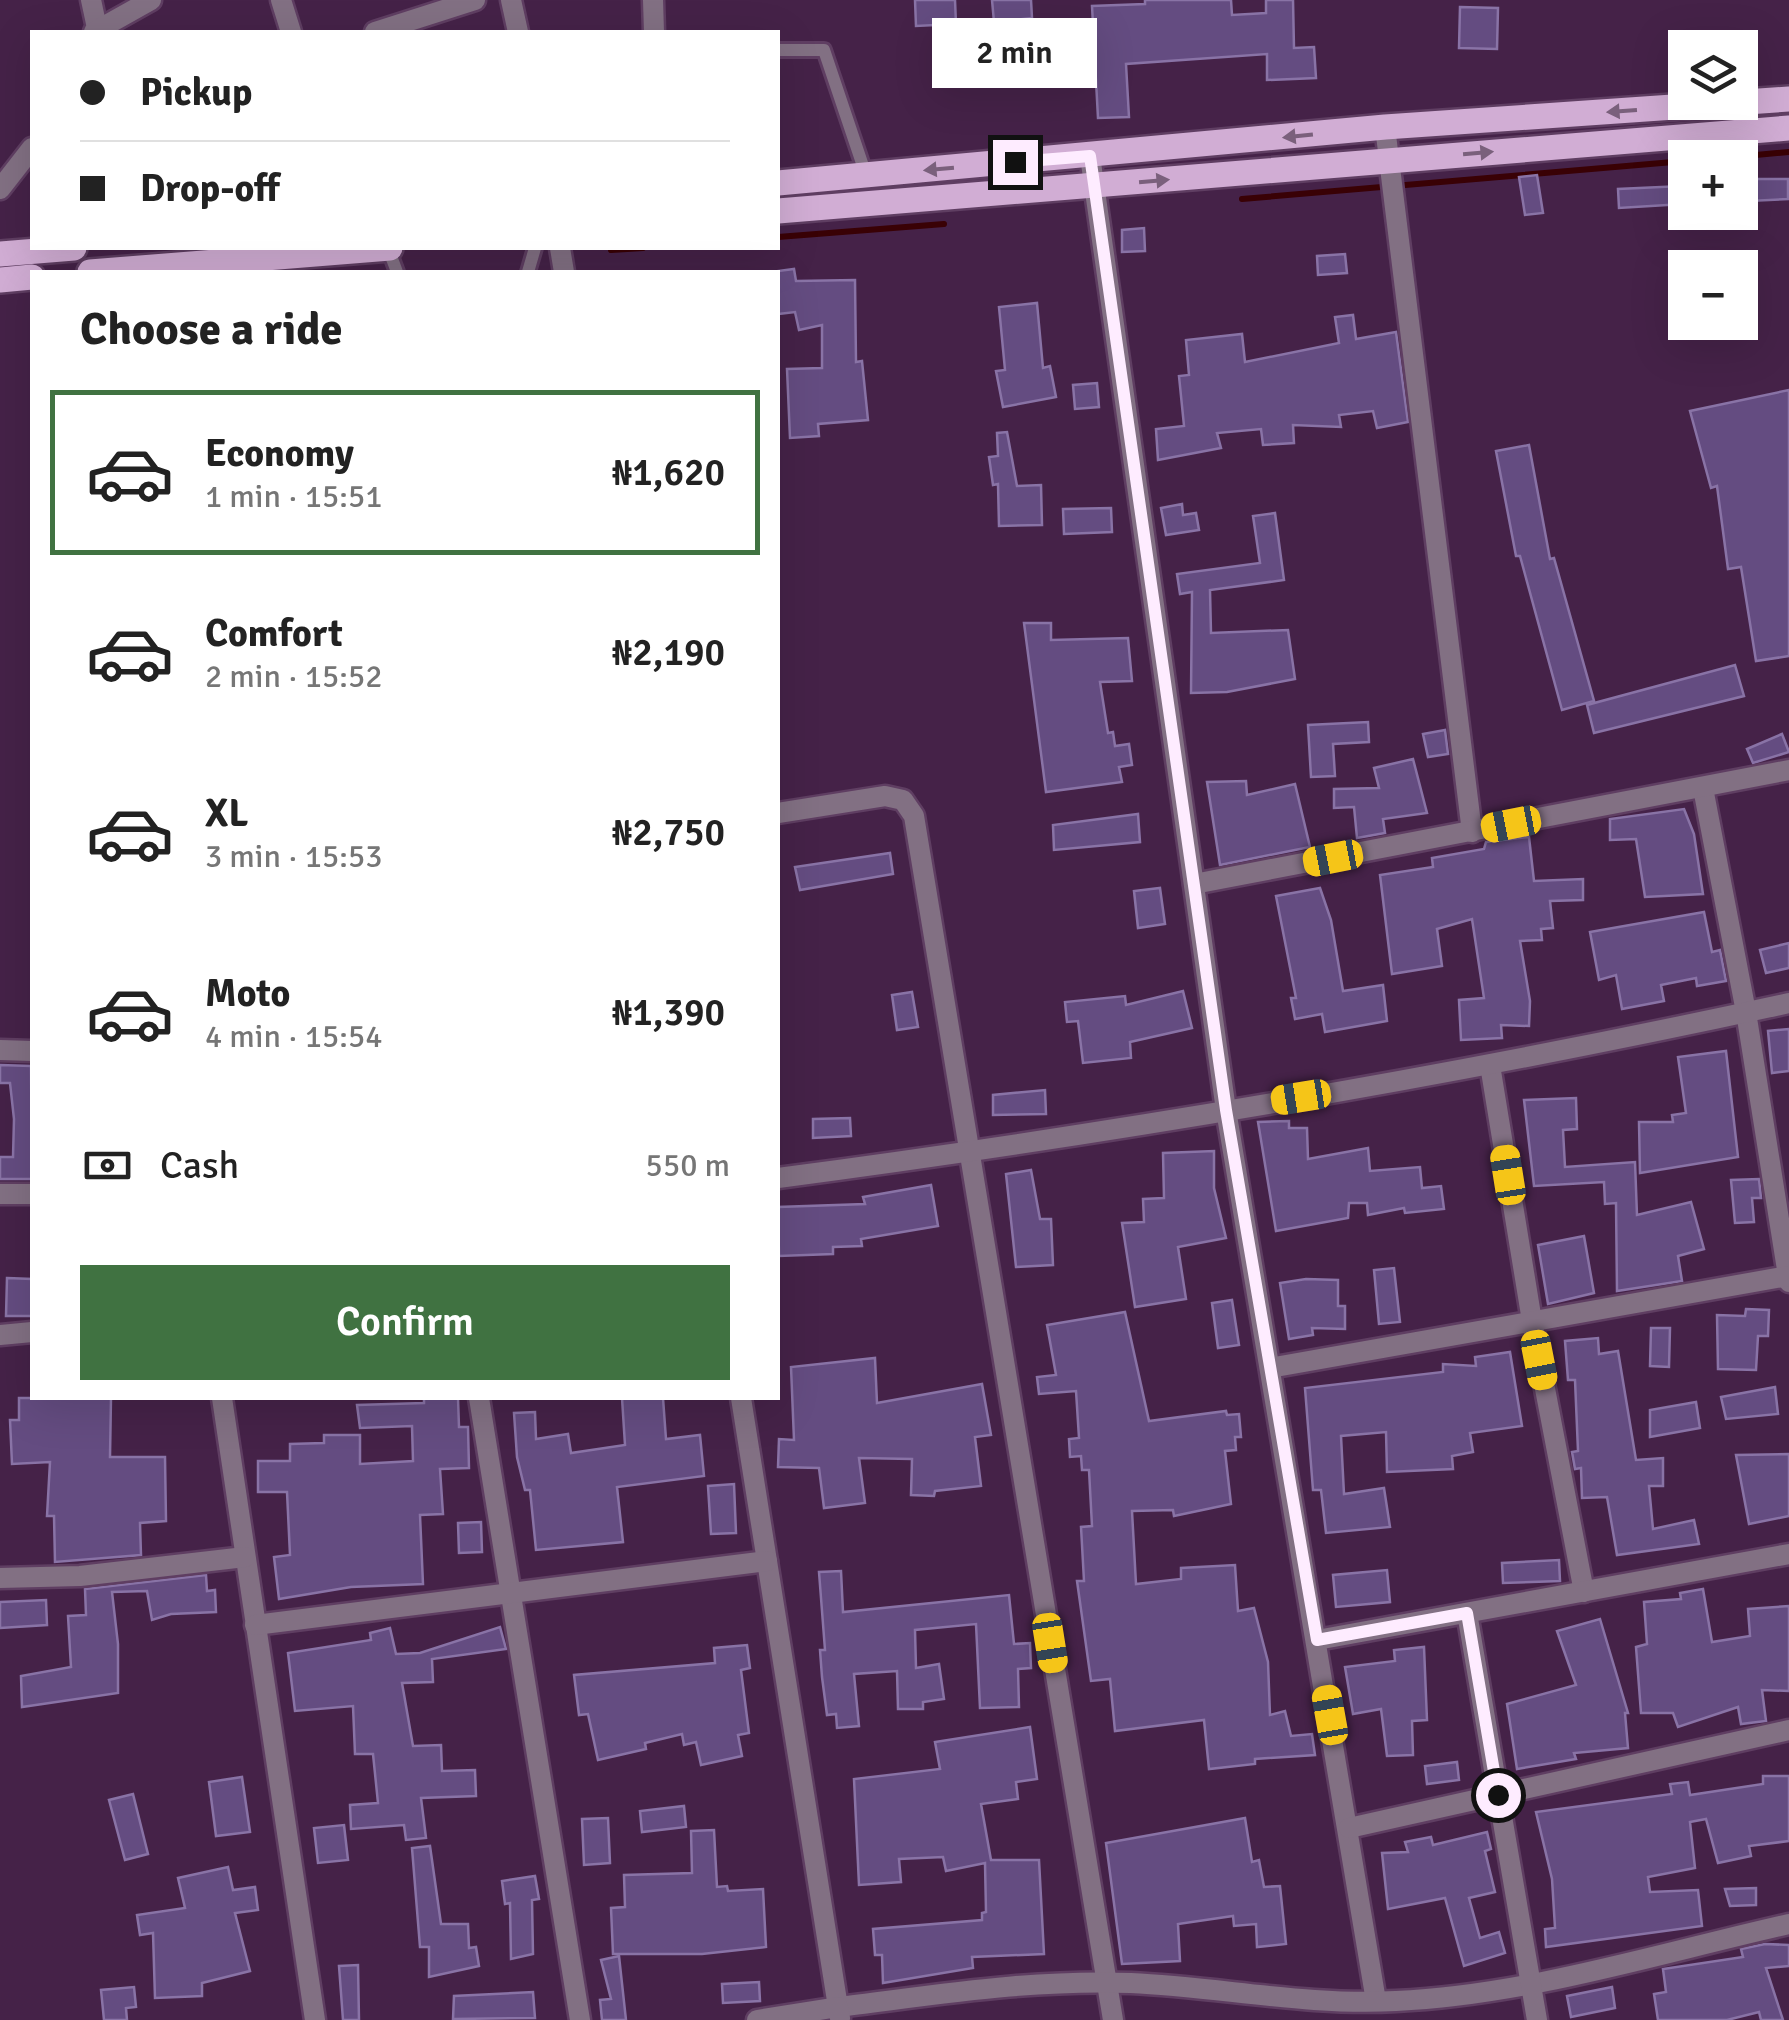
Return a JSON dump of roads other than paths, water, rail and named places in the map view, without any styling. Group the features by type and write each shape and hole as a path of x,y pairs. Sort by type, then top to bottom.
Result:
{"main road":[{"path":"780,183 1385,128 1789,100"},
{"path":"780,211 1094,186 1390,177 1789,128"},
{"path":"0,254 49,250"},
{"path":"115,270 364,250"},
{"path":"0,280 30,277"}],"street":[{"path":"91,0 96,30 151,0"},
{"path":"281,0 290,30"},
{"path":"380,30 475,0"},
{"path":"510,0 518,30"},
{"path":"653,0 654,30"},
{"path":"1385,128 1472,832"},
{"path":"0,189 30,151"},
{"path":"1090,156 1226,1110 1376,2000"},
{"path":"1194,884 1789,770"},
{"path":"1270,1368 1789,1279 1782,1193 1703,788"},
{"path":"780,813 885,796 903,800 914,816 1113,2020"},
{"path":"780,1178 970,1153 1490,1065 1789,1003"},
{"path":"0,1050 30,1052"},
{"path":"1490,1065 1532,1321 1584,1592"},
{"path":"0,1194 30,1194"},
{"path":"0,1335 30,1332"},
{"path":"222,1400 315,2020"},
{"path":"479,1400 580,2020"},
{"path":"741,1400 839,2014"},
{"path":"1317,1640 1789,1554"},
{"path":"0,1578 80,1576 246,1557"},
{"path":"256,1625 767,1560"},
{"path":"1467,1613 1536,2020"},
{"path":"1349,1828 1789,1730"},
{"path":"757,2020 839,2014 1038,1982 1106,1983 1286,1998 1376,2000 1487,1992 1789,1924"}],"lane":[{"path":"780,50 824,50 866,175"}],"waterway":[{"path":"1758,155 1789,152"},
{"path":"1242,199 1668,162"},
{"path":"780,237 944,224"}]}
